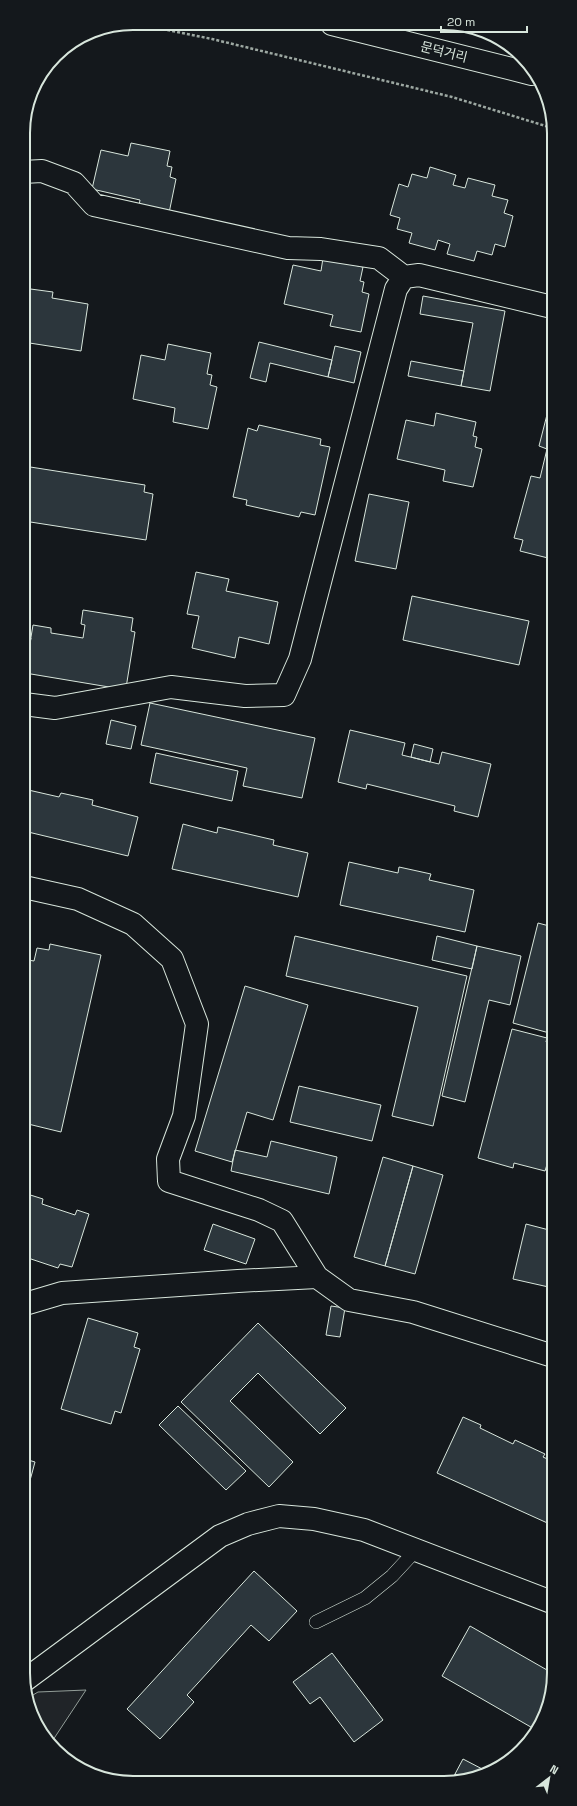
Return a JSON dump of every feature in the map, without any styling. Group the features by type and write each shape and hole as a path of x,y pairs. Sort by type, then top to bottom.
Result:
{"street":[{"name":"문덕거리","path":"356,30 527,73"},
{"path":"30,172 42,171 74,183 94,205 288,248 321,248 379,258 404,277 419,275 547,306"},
{"path":"30,705 55,708 170,687 245,696 284,694 300,659 396,289 404,277"},
{"path":"30,888 78,899 133,924 172,959 196,1024 184,1116 168,1159 169,1181 259,1210 282,1221 317,1277 349,1300 413,1312 547,1354"},
{"path":"30,1303 62,1293 317,1277"},
{"path":"30,1676 220,1536 248,1524 279,1516 314,1519 364,1530 547,1600"}],"lane":[{"path":"316,1622 365,1598 392,1576 416,1550"}],"path":[{"path":"168,30 212,39 452,97 547,126"}],"shaded area":[{"path":"86,1690 54,1739 35,1706 33,1695 38,1692"}],"building":[{"path":"131,143 170,151 167,166 172,167 170,177 176,179 168,218 138,211 140,200 92,189 101,150 128,156"},
{"path":"430,167 456,175 453,185 465,188 468,178 495,185 492,196 508,200 504,213 513,216 505,247 495,244 492,255 477,251 474,261 447,254 450,244 438,240 435,250 409,243 412,233 397,229 400,218 390,215 399,184 408,187 412,174 427,178"},
{"path":"323,258 363,267 360,281 364,282 362,292 369,294 361,332 330,326 333,315 284,304 293,265 321,271"},
{"path":"30,289 53,292 52,298 88,304 81,351 30,343"},
{"path":"423,296 505,311 490,391 461,386 473,323 420,314"},
{"path":"259,342 332,360 328,377 270,363 266,382 250,378"},
{"path":"168,344 211,353 207,374 212,375 210,385 217,387 208,429 173,422 175,408 133,399 141,355 165,360"},
{"path":"335,346 361,352 354,383 328,377"},
{"path":"411,361 464,371 461,386 408,376"},
{"path":"436,413 476,422 473,436 477,437 475,447 482,449 473,487 443,481 445,470 397,459 406,420 434,426"},
{"path":"547,415 547,449 539,446"},
{"path":"259,425 321,439 320,445 330,447 315,515 301,512 299,517 246,505 247,500 233,497 248,428 257,431"},
{"path":"547,449 547,558 520,551 523,540 514,538 531,476 540,478"},
{"path":"30,467 145,485 144,492 153,494 146,540 30,522"},
{"path":"369,494 409,502 396,569 355,561"},
{"path":"196,572 229,579 226,591 278,602 269,644 239,637 235,658 192,648 199,616 187,614"},
{"path":"412,596 529,621 519,665 403,640"},
{"path":"83,610 133,618 131,631 135,632 126,688 121,689 30,674 30,643 33,625 51,628 51,633 83,638 85,625 81,624"},
{"path":"150,703 315,738 302,798 243,786 247,768 141,745"},
{"path":"111,720 136,726 131,749 106,744"},
{"path":"350,730 405,743 402,755 439,764 442,752 491,764 478,817 454,811 455,806 367,784 366,789 338,782"},
{"path":"414,744 433,749 430,762 411,757"},
{"path":"156,753 238,771 232,801 150,783"},
{"path":"30,790 59,797 61,793 93,800 92,805 138,817 128,856 30,832"},
{"path":"183,824 217,833 218,827 274,840 273,845 308,853 298,897 172,869"},
{"path":"349,862 398,873 399,867 431,874 429,880 474,890 465,932 340,905"},
{"path":"538,923 547,925 547,1032 513,1023"},
{"path":"295,936 467,976 433,1126 392,1116 418,1007 286,976"},
{"path":"437,936 477,946 472,969 432,960"},
{"path":"50,944 101,955 61,1132 30,1124 30,960 34,961 37,948 49,950"},
{"path":"477,946 521,956 510,1005 489,1000 465,1102 442,1096"},
{"path":"245,986 308,1005 273,1120 247,1112 232,1162 195,1151"},
{"path":"512,1029 547,1038 547,1164 545,1171 514,1163 513,1168 478,1158"},
{"path":"299,1086 381,1105 372,1141 290,1122"},
{"path":"271,1141 337,1157 329,1194 231,1171 235,1150 267,1157"},
{"path":"383,1157 413,1166 385,1266 354,1257"},
{"path":"413,1166 443,1175 415,1274 385,1266"},
{"path":"30,1195 43,1199 42,1204 75,1215 77,1210 89,1214 72,1267 60,1264 58,1268 30,1259"},
{"path":"213,1224 255,1239 246,1264 204,1250"},
{"path":"526,1224 547,1229 547,1287 513,1279"},
{"path":"331,1306 345,1308 340,1337 326,1335"},
{"path":"88,1318 138,1333 134,1347 140,1349 121,1413 115,1411 111,1424 61,1409"},
{"path":"258,1323 346,1408 320,1434 258,1373 230,1401 293,1462 269,1487 181,1402"},
{"path":"178,1406 246,1471 226,1490 159,1425"},
{"path":"463,1417 481,1425 480,1428 513,1444 515,1440 545,1454 543,1457 547,1459 547,1523 437,1473"},
{"path":"30,1460 35,1462 30,1480"},
{"path":"254,1571 297,1611 269,1641 251,1625 187,1695 194,1702 160,1739 127,1709"},
{"path":"470,1626 547,1670 547,1679 543,1699 539,1712 531,1727 442,1676"},
{"path":"332,1653 383,1720 354,1742 320,1697 310,1704 293,1682"},
{"path":"463,1759 482,1769 464,1774 455,1774"}]}
